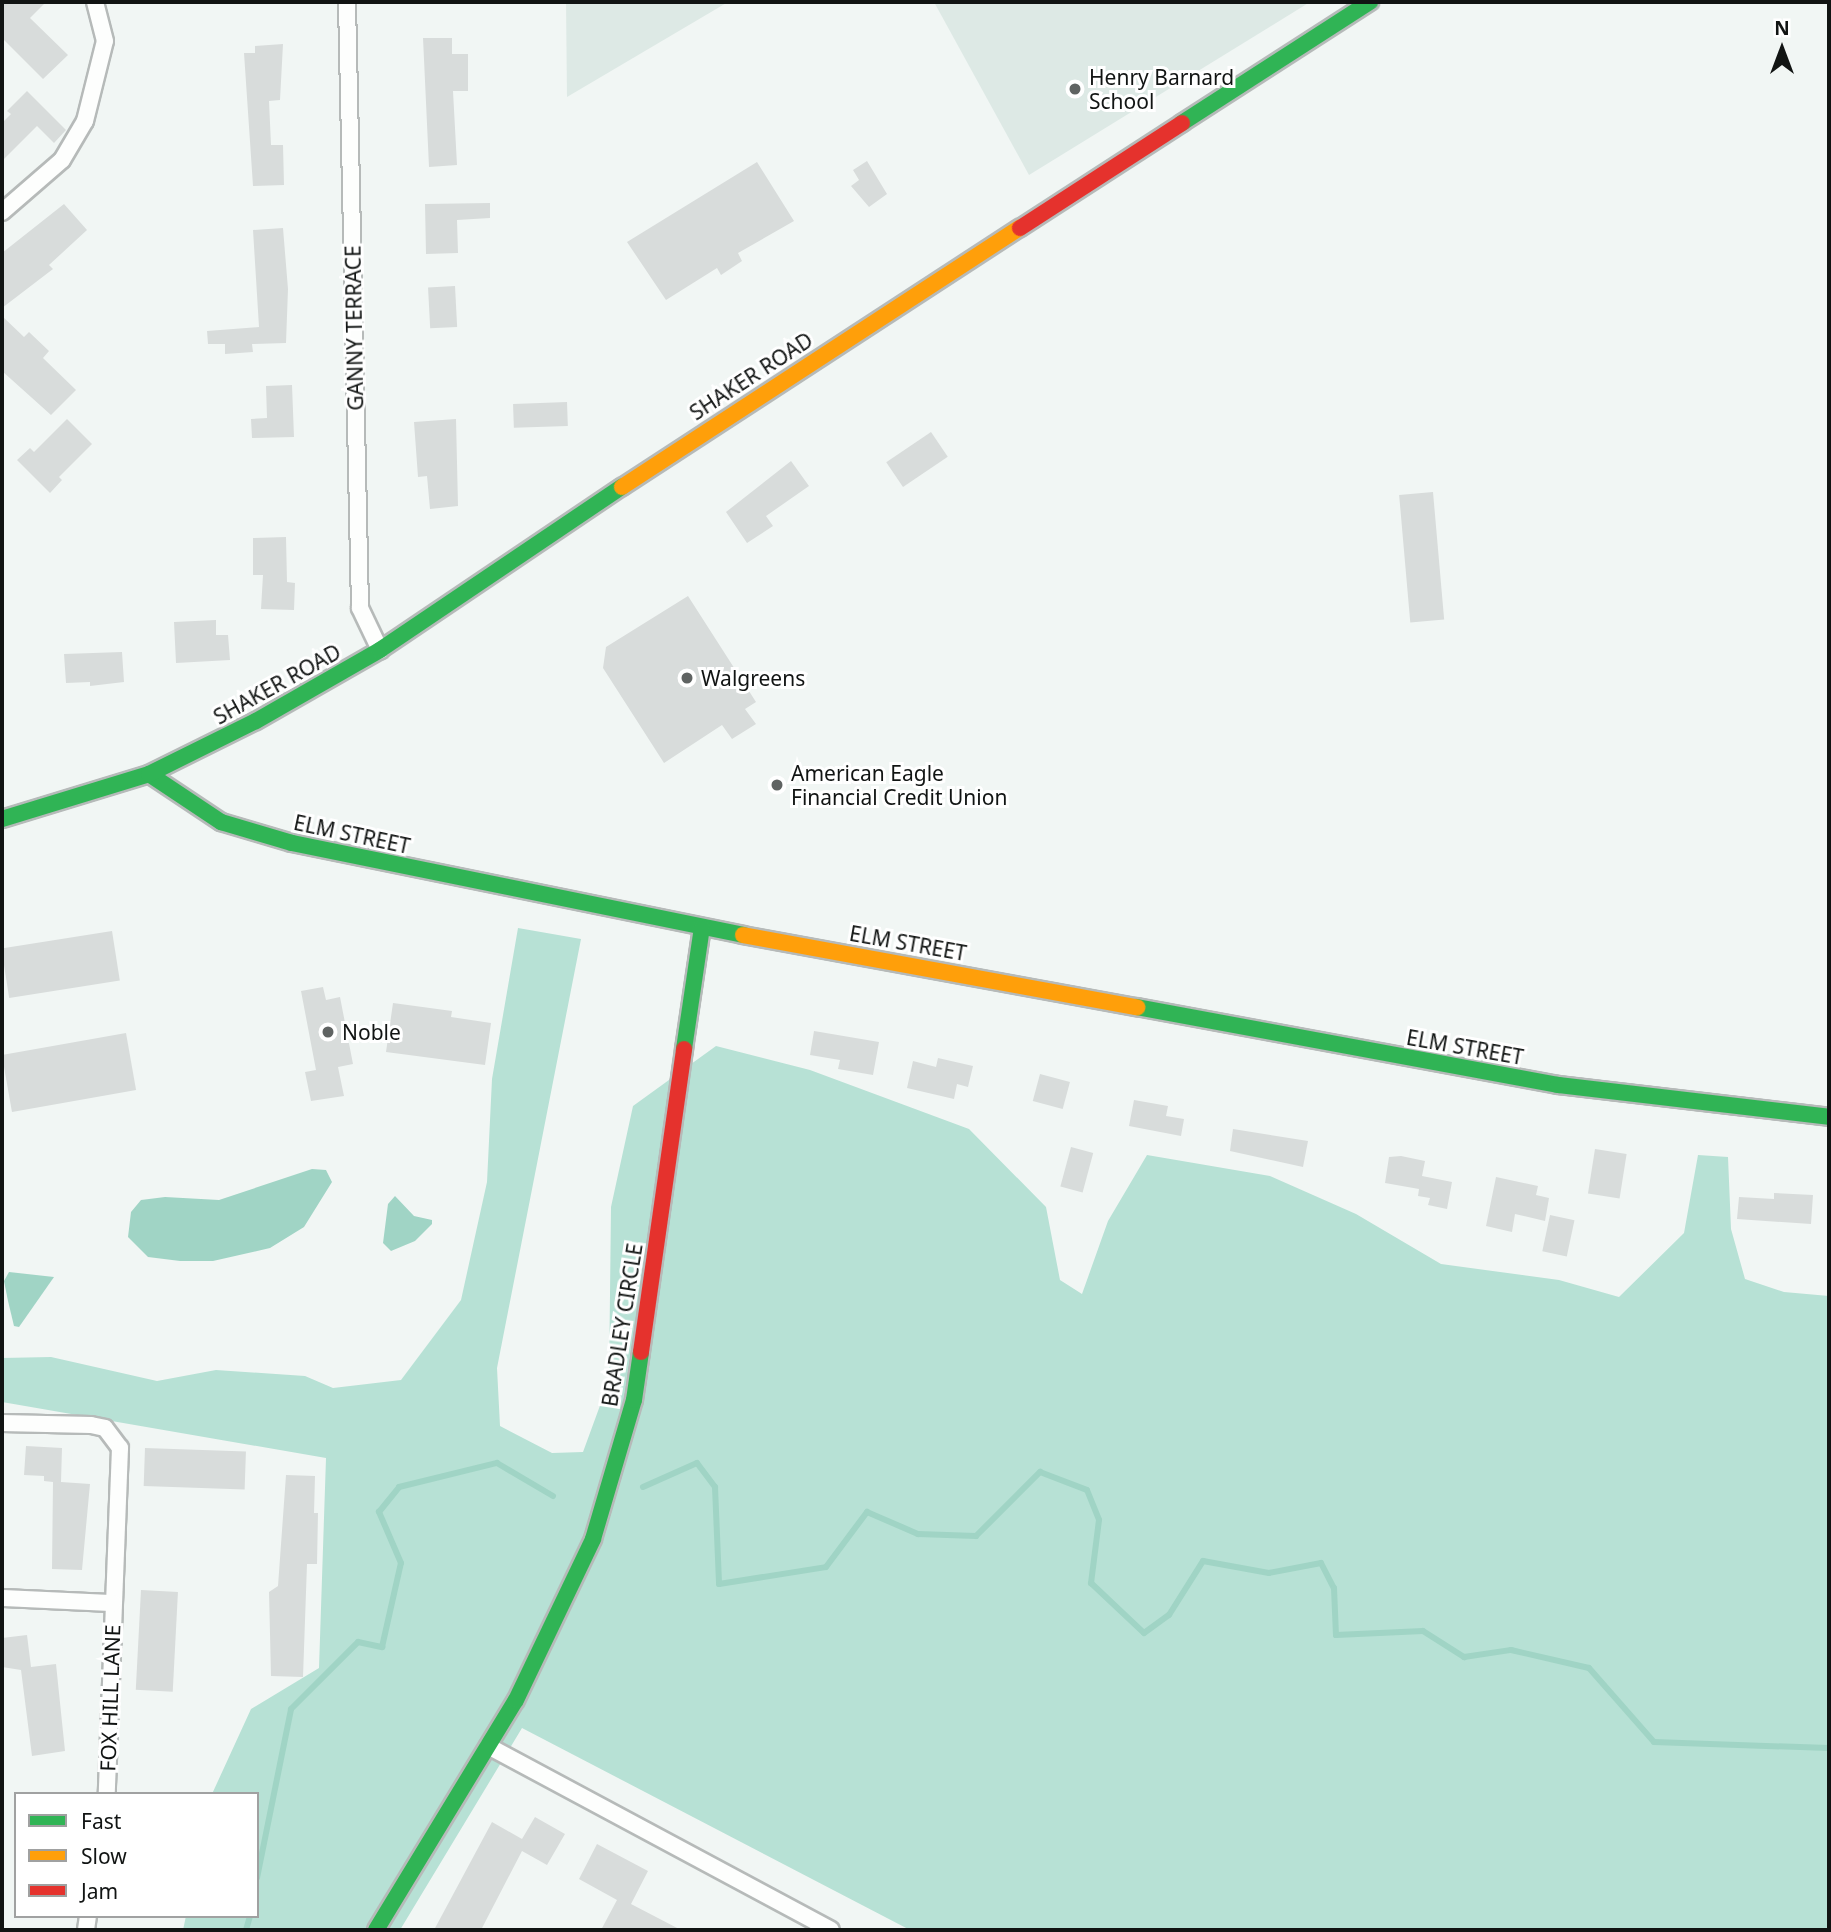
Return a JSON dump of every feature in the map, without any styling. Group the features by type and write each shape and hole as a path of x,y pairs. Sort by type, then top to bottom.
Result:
{"street":[{"path":"2,212 62,160 85,121 105,41 95,2"},
{"name":"GANNY TERRACE","path":"347,2 360,608 380,650"},
{"name":"SHAKER ROAD","path":"149,774 256,721 380,650 716,424 1370,2"},
{"path":"2,819 149,774"},
{"name":"ELM STREET","path":"149,774 221,822 292,844 702,927 1558,1085 1829,1116"},
{"name":"BRADLEY CIRCLE","path":"376,1930 516,1700 593,1539 634,1400 702,927"},
{"name":"FOX HILL LANE","path":"2,1423 91,1424 114,1436 120,1448 107,1792"},
{"name":"FOX HILL LANE","path":"2,1598 113,1603"},
{"path":"488,1746 831,1930"}],"shaded area":[{"path":"566,2 728,2 567,97"},
{"name":"Henry Barnard School","path":"934,2 1310,2 1029,175"},
{"path":"518,928 581,939 497,1368 500,1426 552,1453 583,1452 609,1381 611,1207 633,1106 716,1046 810,1070 969,1129 1046,1207 1060,1280 1082,1294 1108,1221 1147,1155 1270,1176 1356,1214 1441,1264 1559,1280 1619,1297 1684,1233 1698,1155 1728,1157 1731,1229 1745,1279 1784,1292 1829,1296 1829,1930 910,1930 522,1728 400,1930 183,1930 186,1918 259,1918 259,1792 213,1792 251,1709 319,1668 326,1458 2,1402 2,1358 51,1357 157,1381 216,1370 305,1376 333,1388 401,1380 461,1300 487,1182 492,1079"},
{"path":"312,1169 326,1170 332,1182 304,1227 270,1248 213,1261 180,1261 148,1257 128,1237 131,1212 141,1200 165,1197 219,1200"},
{"path":"395,1196 414,1216 432,1220 432,1224 415,1241 391,1251 383,1243 388,1204"},
{"path":"9,1272 54,1277 19,1327 14,1326 4,1281"}],"building":[{"path":"2,2 46,2 30,18 68,55 43,79 2,38"},
{"path":"423,38 452,38 452,54 468,54 468,91 453,91 457,165 429,167"},
{"path":"283,44 280,100 269,101 271,145 283,145 284,185 253,186 244,53 255,53 255,46"},
{"path":"27,91 66,130 54,143 37,126 2,161 2,123 11,114 7,111"},
{"path":"867,161 887,194 869,207 851,186 859,180 853,170"},
{"path":"757,162 794,221 738,253 742,261 721,275 717,268 666,300 627,242"},
{"path":"490,203 490,218 457,220 458,253 426,254 425,204"},
{"path":"64,204 87,230 49,265 53,269 2,308 2,253"},
{"path":"283,228 288,289 286,343 252,344 253,352 225,354 225,344 208,344 207,331 259,327 253,230"},
{"path":"455,286 457,327 430,328 428,287"},
{"path":"2,316 24,337 29,332 49,351 43,358 76,390 51,415 2,371"},
{"path":"292,385 294,437 252,438 251,419 267,418 266,386"},
{"path":"567,402 568,426 514,428 513,404"},
{"path":"67,419 92,444 59,477 62,480 50,493 17,460 30,448 34,452"},
{"path":"456,419 458,506 430,509 427,476 418,477 414,422"},
{"path":"931,432 948,457 903,487 886,462"},
{"path":"791,461 809,486 766,516 773,526 747,543 726,512"},
{"path":"1433,492 1444,620 1410,622 1399,495"},
{"path":"286,537 287,582 295,583 294,610 261,609 263,575 253,575 253,538"},
{"path":"688,596 756,702 745,709 756,724 732,739 722,725 664,763 603,668 606,647"},
{"path":"216,620 216,635 228,635 230,660 176,663 174,622"},
{"path":"122,652 124,682 90,686 90,682 66,683 64,654"},
{"path":"112,931 120,980 9,998 2,948"},
{"name":"Noble","path":"323,987 326,1000 340,997 353,1064 338,1067 344,1096 311,1101 305,1072 316,1070 301,991"},
{"path":"393,1003 452,1011 451,1017 491,1023 485,1065 386,1052"},
{"path":"814,1031 879,1042 873,1075 838,1069 840,1060 810,1055"},
{"path":"126,1033 136,1090 12,1112 2,1055"},
{"path":"938,1058 973,1066 968,1087 957,1084 954,1099 907,1088 913,1061 936,1067"},
{"path":"1040,1074 1070,1082 1063,1109 1033,1101"},
{"path":"1134,1100 1168,1106 1166,1116 1184,1119 1181,1136 1129,1126"},
{"path":"1233,1129 1308,1141 1303,1167 1230,1151"},
{"path":"1071,1147 1093,1153 1083,1193 1060,1187"},
{"path":"1595,1149 1627,1154 1620,1198 1588,1193"},
{"path":"1401,1156 1425,1161 1422,1176 1452,1182 1447,1209 1428,1205 1430,1198 1418,1196 1419,1189 1385,1183 1389,1157"},
{"path":"1496,1177 1538,1186 1536,1195 1549,1198 1545,1221 1515,1214 1512,1232 1486,1226"},
{"path":"1774,1193 1813,1195 1811,1224 1737,1219 1739,1197 1774,1199"},
{"path":"1550,1215 1574,1220 1567,1256 1542,1251"},
{"path":"26,1446 62,1448 61,1482 90,1484 82,1570 52,1569 53,1482 44,1481 44,1476 24,1475"},
{"path":"145,1448 246,1452 245,1490 144,1486"},
{"path":"286,1475 315,1476 314,1513 318,1513 317,1564 307,1564 303,1677 271,1676 269,1592 278,1586"},
{"path":"141,1590 178,1592 173,1692 136,1690"},
{"path":"27,1635 31,1667 56,1664 65,1751 32,1756 21,1670 2,1667 2,1638"},
{"path":"535,1817 565,1834 547,1865 522,1851 481,1930 434,1930 492,1822 522,1839"},
{"path":"597,1844 648,1871 631,1904 681,1930 601,1930 617,1900 579,1879"}],"waterway":[{"path":"259,1868 291,1709 358,1642 382,1647 401,1563 379,1512 399,1487 497,1463 553,1496"},
{"path":"643,1487 697,1463 715,1487 719,1584 826,1567 867,1512 918,1534 976,1536 1040,1472 1087,1490 1099,1520 1091,1583 1144,1633 1169,1615 1203,1561 1269,1573 1321,1563 1334,1588 1336,1635 1423,1631 1464,1657 1511,1650 1589,1668 1654,1742 1829,1748"},
{"path":"246,1930 249,1918"}],"traffic: fast":[{"path":"1182,123 1370,2"},
{"path":"2,819 149,774 256,721 380,650 622,487"},
{"path":"149,774 221,822 292,843 743,935"},
{"path":"684,1049 702,927"},
{"path":"1137,1007 1558,1085 1829,1117"},
{"path":"376,1930 516,1700 593,1539 634,1400 641,1352"}],"traffic: slow":[{"path":"622,487 1020,228"},
{"path":"743,935 1137,1007"}],"traffic: jam":[{"path":"1020,228 1182,123"},
{"path":"641,1352 684,1049"}],"place":[{"name":"Henry Barnard School","path":"1075,89"},
{"name":"Walgreens","path":"687,678"},
{"name":"American Eagle Financial Credit Union","path":"777,785"},
{"name":"Noble","path":"328,1032"}]}
